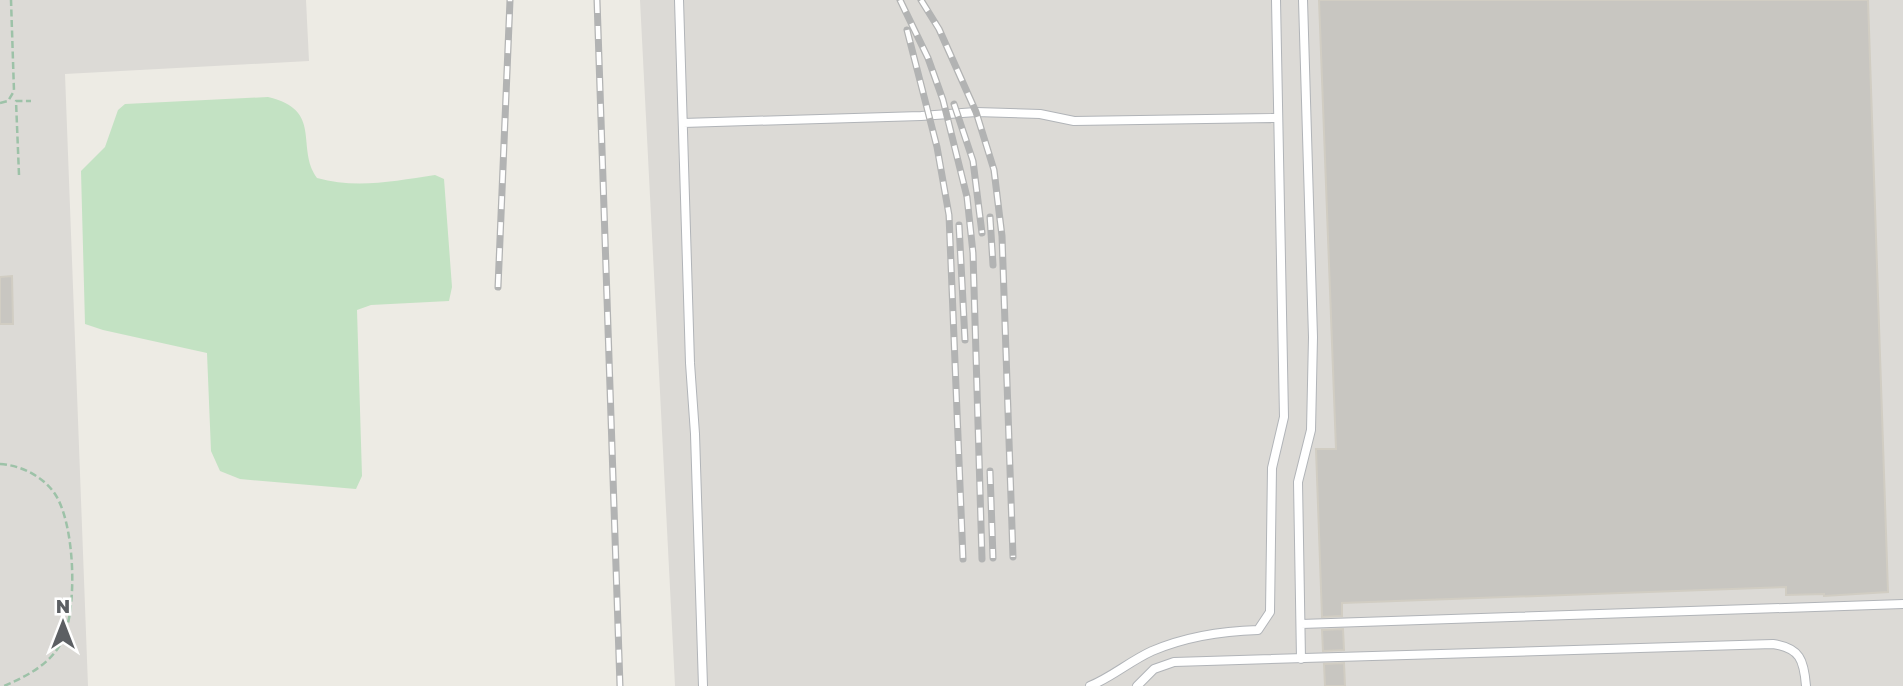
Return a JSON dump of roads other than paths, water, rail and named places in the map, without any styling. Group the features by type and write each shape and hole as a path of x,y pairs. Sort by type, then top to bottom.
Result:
{"lane":[{"path":"679,0 703,686"},
{"path":"1090,686 1108,679 1150,652 1179,642 1221,631 1258,630 1270,612 1272,468 1284,417 1276,0"},
{"path":"1301,659 1298,482 1311,430 1313,337 1303,0"},
{"path":"683,123 976,112 1040,114 1074,121 1278,118"},
{"path":"1301,624 1903,604"},
{"path":"1137,686 1154,669 1174,662 1773,644 1796,652 1802,662 1806,686"}],"railway":[{"path":"498,287 510,0"},
{"path":"597,0 620,686"},
{"path":"900,0 928,58 943,100 967,197 973,253 982,559"},
{"path":"921,0 939,29 976,112 994,170 1002,236 1013,557"},
{"path":"907,30 937,147 949,215 963,559"},
{"path":"954,104 973,161 982,233"},
{"path":"990,217 993,265"},
{"path":"959,225 965,340"},
{"path":"990,471 993,558"}]}
